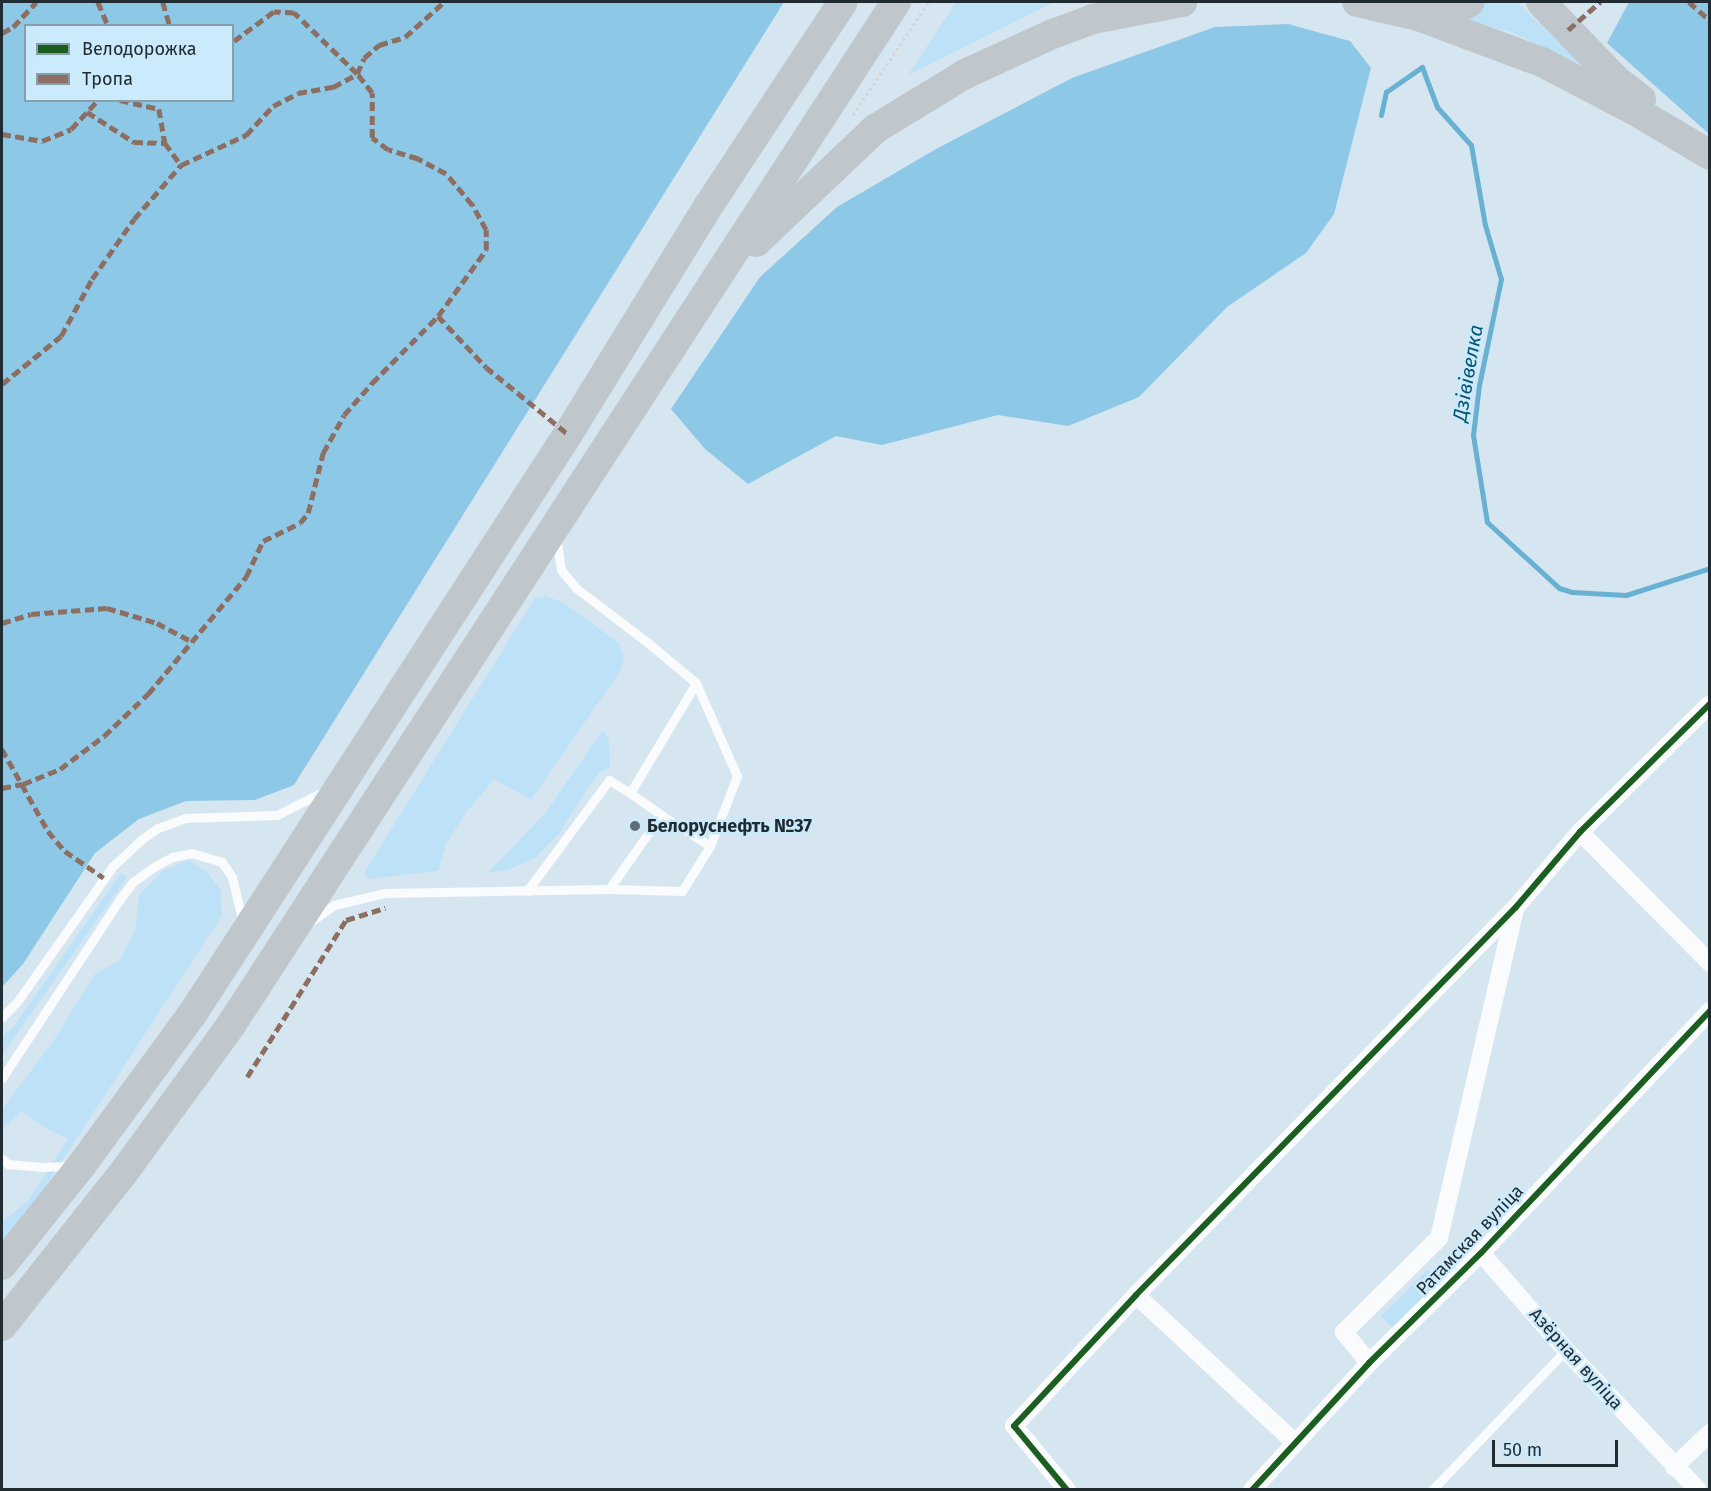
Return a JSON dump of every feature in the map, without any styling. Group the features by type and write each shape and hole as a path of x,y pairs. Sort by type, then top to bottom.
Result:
{"highway":[{"path":"7,1257 81,1166 193,1013 244,930 568,434 709,205 843,2"},
{"path":"2,1326 124,1172 231,1025 897,2"},
{"path":"715,282 831,167 875,129 915,102 965,74 1050,35 1093,20 1182,2"},
{"path":"1357,2 1418,16 1542,62 1634,110 1710,154"},
{"path":"1418,16 1451,12 1470,2"},
{"path":"1544,4 1615,79 1710,154"}],"street":[{"path":"1067,1490 1014,1426 1136,1295 1515,907 1580,832 1710,704"},
{"path":"1580,832 1710,963"},
{"path":"1369,1363 1344,1332 1439,1238 1515,907"},
{"name":"Ратамская вуліца","path":"1252,1490 1369,1363 1480,1253 1710,1011"},
{"name":"Азёрная вуліца","path":"1480,1253 1566,1350 1698,1490"},
{"path":"1136,1295 1295,1443"},
{"path":"1674,1467 1710,1433"}],"lane":[{"path":"289,938 334,905 385,893 682,891 710,846 737,776 696,683 576,588 561,570 556,551 558,520"},
{"path":"630,793 696,683"},
{"path":"527,891 609,780 710,846"},
{"path":"2,1017 17,1002 113,866 158,828 185,818 277,815 306,802 340,782"},
{"path":"609,890 661,815"},
{"path":"2,1078 120,900 133,882 154,867 172,857 192,853 222,862 232,877 244,930"},
{"path":"2,1159 8,1164 40,1167 81,1166"},
{"path":"1432,1490 1566,1350"}],"path":[{"path":"851,118 929,2"}],"shaded area":[{"path":"2,2 784,2 294,785 255,800 186,801 139,819 95,853 23,964 2,987"},
{"path":"956,2 1054,2 908,75"},
{"path":"1485,2 1517,2 1583,65 1511,32 1464,20"},
{"path":"1629,2 1709,2 1709,134 1607,43"},
{"path":"1288,24 1350,41 1371,68 1334,214 1306,253 1227,307 1139,397 1068,426 998,415 882,445 836,436 748,484 705,449 671,409 760,277 837,207 936,149 1072,78 1215,27"},
{"path":"546,596 564,603 619,643 624,657 621,670 531,800 494,779 466,813 446,844 438,871 368,879 365,871 535,598"},
{"path":"603,730 609,740 610,767 600,772 559,834 535,858 508,870 488,873 546,812"},
{"path":"189,860 208,873 221,890 222,916 32,1207 2,1241 2,1222 28,1201 68,1139 45,1128 22,1111 2,1130 2,1109 52,1043 95,974 120,960 135,930 139,895 163,871"},
{"path":"121,873 127,877 2,1055 2,1036 14,1026"},
{"path":"1427,1270 1440,1283 1394,1329 1381,1316"}],"waterway":[{"name":"Дзівівелка","path":"1381,115 1386,92 1422,67 1437,107 1471,145 1485,225 1501,279 1479,385 1473,435 1487,522 1559,588 1572,592 1626,595 1710,568"}],"marked path":[{"path":"2,33 13,27 36,2"},
{"path":"98,2 107,24"},
{"path":"163,2 169,24"},
{"path":"129,102 159,109 165,143 181,165 246,135 273,106 298,93 333,87 357,74 364,58 379,45 405,37 444,2"},
{"path":"1568,30 1600,2"},
{"path":"1689,2 1710,20"},
{"path":"2,788 23,784 60,769 104,736 148,694 246,577 263,541 300,523 308,513 323,453 344,415 438,316 486,250 486,230 472,205 446,174 418,159 388,150 372,138 372,93 357,74 294,13 274,12 234,42"},
{"path":"2,134 42,141 71,129 96,102"},
{"path":"87,112 134,142 165,143"},
{"path":"2,384 61,336 92,279 134,219 181,165"},
{"path":"438,316 486,367 568,434"},
{"path":"2,623 31,614 107,608 157,623 191,641"},
{"path":"2,749 48,831 65,851 104,878"},
{"path":"247,1077 346,920 385,908"}],"cycle path":[{"path":"1067,1490 1014,1426 1136,1295 1516,907 1580,832 1710,704"},
{"path":"1252,1490 1369,1363 1481,1253 1710,1011"}],"place":[{"name":"Белоруснефть №37","path":"635,826"}]}
